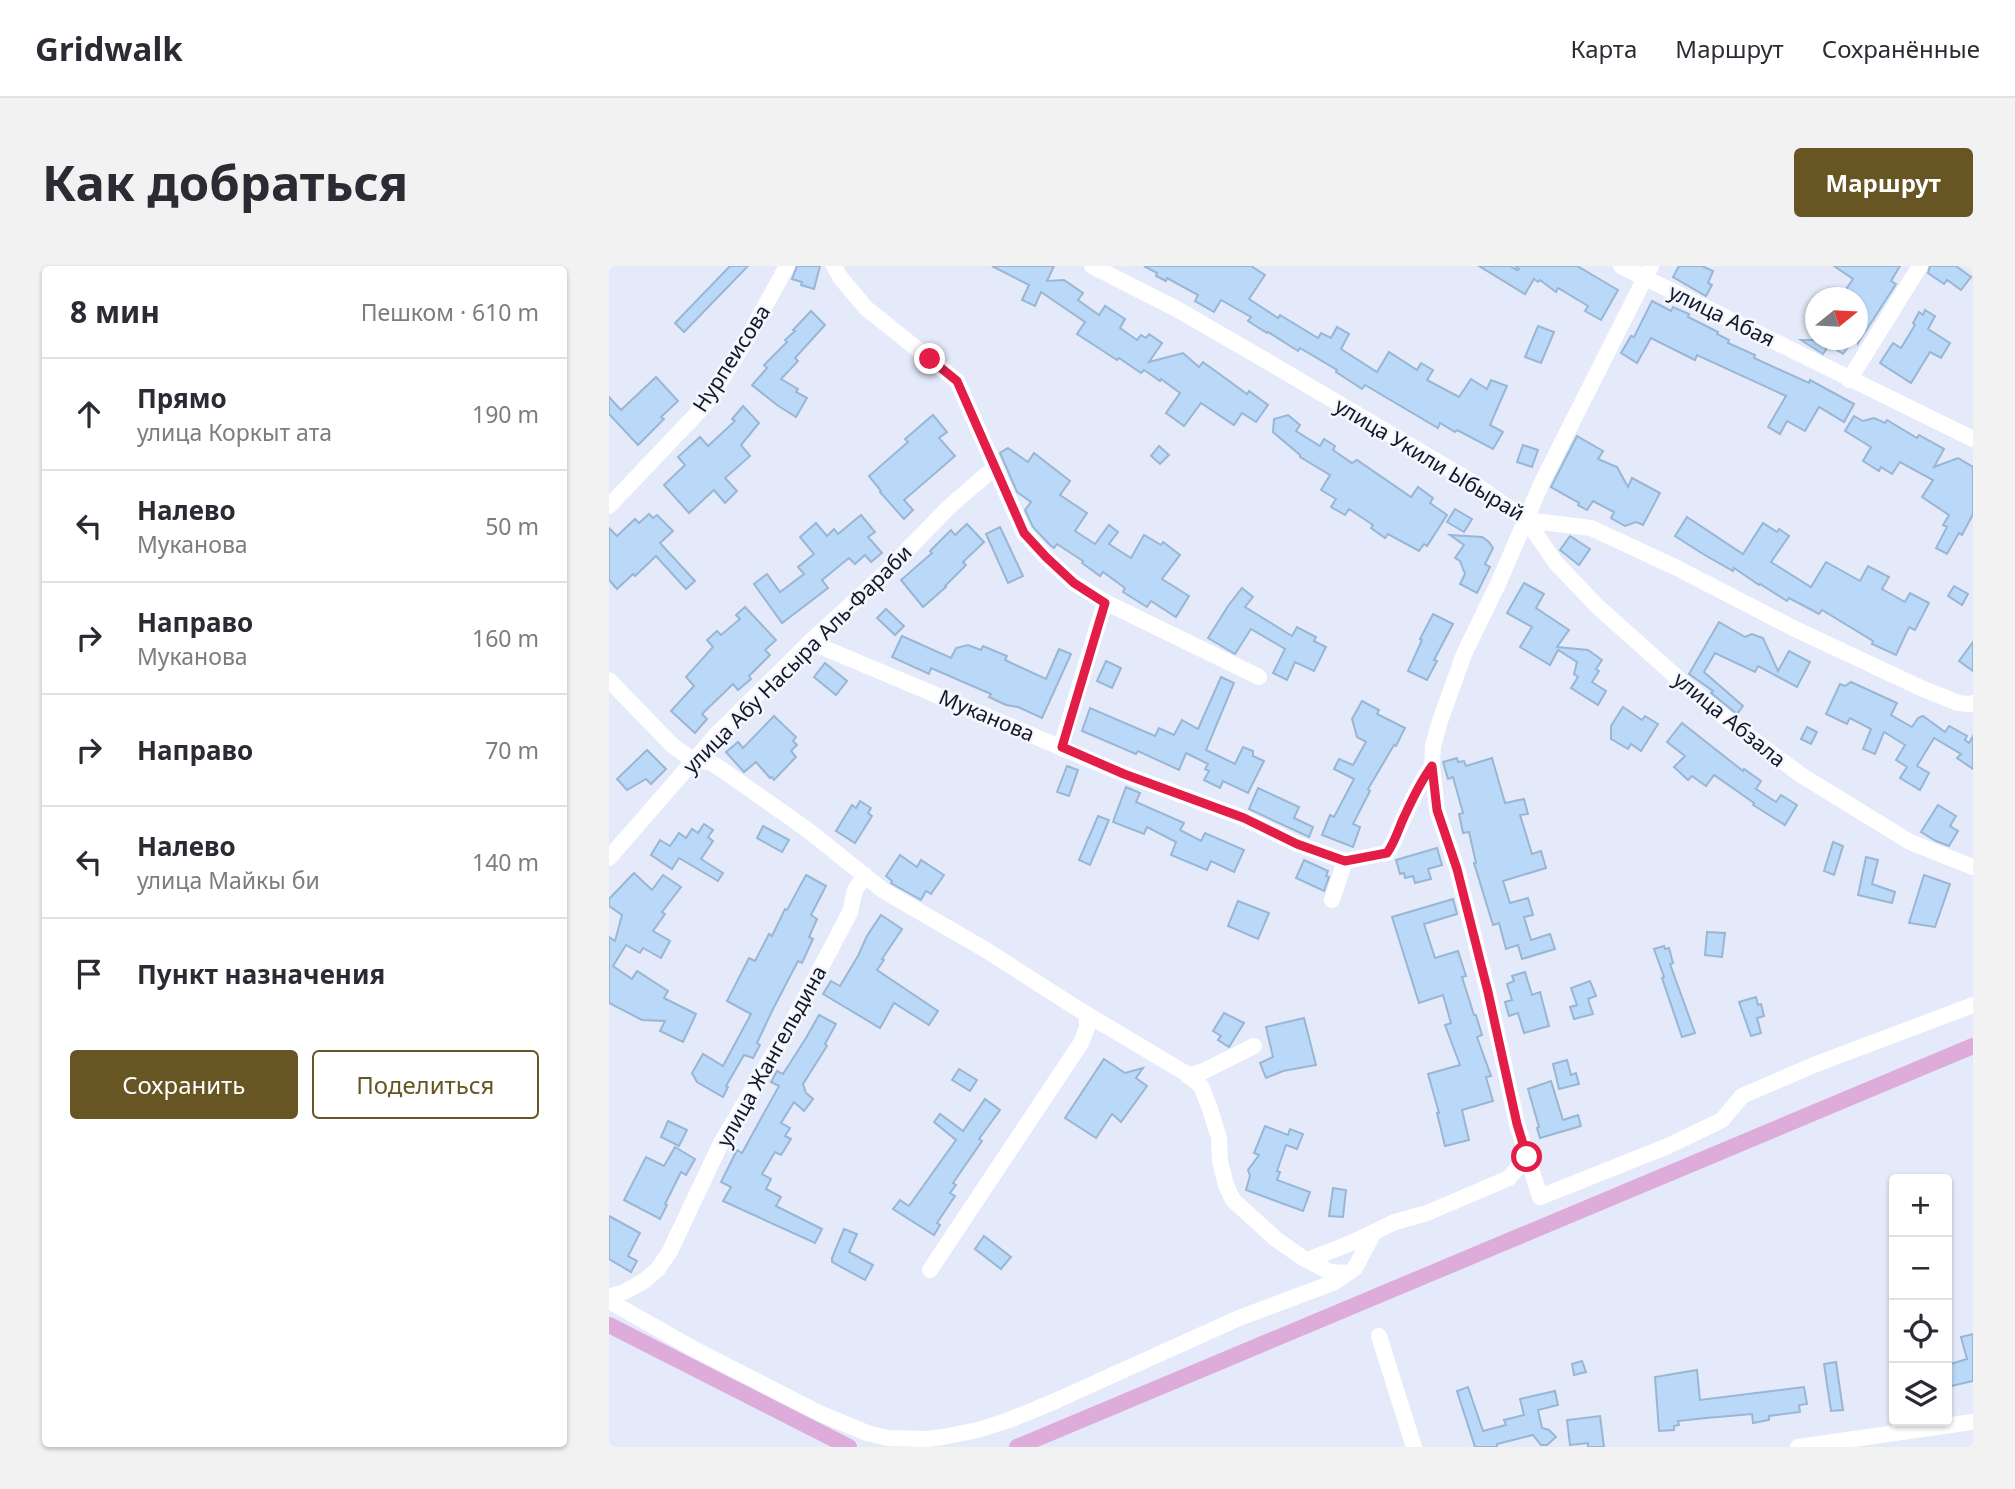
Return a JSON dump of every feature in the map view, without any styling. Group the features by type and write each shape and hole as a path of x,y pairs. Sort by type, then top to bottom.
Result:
{"street":[{"name":"Нурпеисова","path":"609,506 706,404 748,337 787,266"},
{"path":"834,266 840,278 866,308 957,381 1024,533 1046,557 1074,583 1105,603 1259,677"},
{"name":"улица Укили Ыбырай","path":"1092,266 1175,308 1243,347 1472,482 1526,520 1591,528 1921,688 1958,703 1973,703"},
{"name":"улица Абая","path":"1621,266 1648,272 1849,380 1973,439"},
{"path":"1849,380 1920,266"},
{"path":"1648,272 1542,480 1498,584 1464,653 1433,746 1432,766 1437,810 1457,869 1517,1124 1539,1197 1668,1146 1721,1120 1742,1096 1814,1065 1973,1004"},
{"name":"улица Абу Насыра Аль-Фараби","path":"609,858 716,735 810,642 882,576 949,507 994,468"},
{"name":"улица Абзала","path":"1526,520 1556,563 1597,606 1740,730 1801,775 1910,842 1973,867"},
{"path":"1062,747 1105,603"},
{"name":"Муканова","path":"810,642 1124,774 1244,818 1297,844 1345,861"},
{"path":"609,680 673,746 693,760 710,762 724,771 809,831 884,891 994,955 1201,1086 1219,1138 1220,1161 1233,1199 1277,1240 1330,1272 1347,1273"},
{"path":"1332,900 1345,861 1387,853 1395,843 1403,819 1424,776 1432,766"},
{"name":"улица Жангельдина","path":"609,1299 644,1281 658,1269 678,1238 721,1143 795,1017 850,912 855,890 865,875"},
{"path":"930,1270 1081,1043 1087,1028 1087,1014"},
{"path":"1188,1076 1254,1046"},
{"path":"1308,1260 1395,1222 1427,1213 1509,1178 1527,1157"},
{"path":"609,1299 692,1348 818,1413 867,1433 888,1438 926,1439 978,1430 1012,1419 1239,1318 1335,1282 1355,1268 1374,1232"},
{"path":"1379,1336 1414,1447"},
{"path":"1798,1447 1973,1422"}],"building":[{"path":"730,266 748,266 684,332 675,323"},
{"path":"797,266 820,266 814,289 792,279"},
{"path":"992,266 1054,266 1047,281 1064,280 1083,293 1078,300 1099,315 1105,306 1125,319 1120,328 1137,340 1141,335 1146,338 1149,334 1162,343 1149,362 1183,353 1199,367 1203,362 1247,394 1249,391 1268,405 1256,422 1242,413 1234,425 1201,403 1184,426 1166,413 1180,393 1161,379 1160,381 1144,370 1141,373 1077,334 1085,322 1041,292 1035,306 1022,300 1029,285"},
{"path":"1144,266 1251,266 1265,275 1249,299 1278,318 1280,315 1318,338 1321,333 1331,338 1337,327 1349,334 1341,349 1377,372 1389,352 1417,370 1421,363 1433,370 1427,380 1459,397 1471,379 1487,389 1491,380 1507,386 1490,425 1503,432 1493,449 1440,423 1438,428 1365,385 1362,389 1300,348 1298,351 1267,333 1248,321 1251,317 1221,300 1214,312 1195,301 1198,295 1167,278 1166,281 1156,276 1157,273"},
{"path":"1479,266 1510,266 1517,270 1519,269 1515,266 1577,266 1618,290 1601,320 1585,311 1588,306 1558,288 1556,292 1540,280 1538,282 1534,279 1525,294"},
{"path":"1679,266 1702,266 1713,271 1708,283 1712,285 1706,296 1673,277"},
{"path":"1834,266 1900,266 1891,281 1896,284 1868,327 1868,287 1848,287 1853,279"},
{"path":"1930,266 1956,266 1971,277 1961,290 1947,280 1944,284 1928,273"},
{"path":"1652,301 1671,311 1673,307 1689,314 1688,317 1729,340 1728,343 1755,355 1754,358 1809,383 1810,380 1854,404 1844,422 1819,407 1805,431 1787,421 1780,434 1768,427 1786,396 1697,355 1695,360 1651,338 1637,363 1621,353 1631,336 1634,337"},
{"path":"1925,310 1935,316 1928,329 1950,343 1941,358 1930,352 1911,383 1880,363 1893,343 1901,348 1915,325 1913,323 1919,312 1923,315"},
{"path":"811,311 825,325 795,358 798,361 781,379 807,398 796,417 752,385 767,368 764,365 787,342 785,340"},
{"path":"1538,326 1554,332 1541,363 1525,357"},
{"path":"656,377 678,401 638,445 609,414 609,397 621,410"},
{"path":"743,406 759,423 741,445 750,456 725,478 737,491 725,503 714,490 689,513 664,485 685,465 678,457 700,437 708,446 735,421 732,419"},
{"path":"933,415 947,432 939,438 955,456 904,500 913,510 904,519 869,476 908,442 905,439"},
{"path":"1288,415 1300,425 1296,431 1320,446 1324,439 1335,446 1333,450 1352,463 1357,460 1411,497 1418,487 1433,498 1430,503 1447,515 1427,546 1424,544 1419,551 1388,534 1385,538 1371,528 1373,525 1349,509 1345,515 1331,507 1336,499 1321,490 1330,475 1300,457 1273,432 1274,419"},
{"path":"1854,416 1863,421 1874,418 1885,423 1887,420 1917,438 1919,435 1944,449 1934,467 1958,458 1973,467 1973,514 1962,535 1959,533 1947,554 1936,548 1947,527 1943,525 1949,515 1922,497 1933,480 1900,462 1892,474 1881,467 1879,471 1863,461 1871,447 1845,431"},
{"path":"1577,436 1603,451 1598,459 1617,467 1628,487 1632,478 1660,493 1643,525 1636,522 1625,526 1611,518 1614,512 1593,501 1587,510 1551,487"},
{"path":"1523,445 1538,450 1532,467 1517,462"},
{"path":"1159,446 1169,455 1160,464 1151,456"},
{"path":"1008,448 1028,462 1034,453 1070,481 1060,495 1087,513 1075,531 1095,544 1109,525 1118,532 1109,544 1131,558 1144,535 1161,545 1163,542 1180,555 1162,579 1189,596 1176,617 1151,601 1147,607 1123,592 1125,588 1103,572 1100,576 1057,544 1054,548 1050,545 1033,527 1025,510 1031,502 1017,492 1000,453"},
{"path":"1455,509 1472,519 1464,532 1447,522"},
{"path":"649,514 653,518 657,515 673,531 660,543 695,581 686,589 656,556 617,589 609,580 609,528 617,536 635,519 639,523"},
{"path":"861,515 875,532 868,537 882,553 871,562 865,555 855,564 849,558 822,580 828,588 782,623 754,584 767,574 780,592 804,574 798,567 814,554 800,537 816,523 827,536 834,529 838,534"},
{"path":"1687,517 1743,554 1763,523 1777,532 1779,529 1789,536 1771,562 1811,587 1826,562 1860,581 1868,566 1889,577 1882,589 1905,602 1910,593 1929,603 1915,630 1909,627 1896,655 1872,644 1873,641 1822,610 1819,614 1789,598 1787,601 1675,536"},
{"path":"967,524 984,542 963,562 966,565 946,587 923,607 901,580 932,553 930,551 951,530 955,535"},
{"path":"1000,527 1023,576 1008,583 986,534"},
{"path":"1450,535 1482,537 1493,548 1485,564 1490,567 1477,593 1460,584 1465,574 1460,561 1455,558 1464,545"},
{"path":"1570,536 1590,549 1579,565 1560,550"},
{"path":"1524,583 1544,594 1536,608 1569,630 1557,647 1588,650 1602,660 1592,682 1606,691 1598,705 1571,688 1578,677 1574,674 1577,662 1558,650 1550,665 1520,647 1532,627 1507,613"},
{"path":"1954,586 1968,594 1962,605 1948,596"},
{"path":"1242,588 1253,597 1245,607 1292,636 1297,627 1316,637 1314,641 1326,647 1314,671 1295,662 1287,680 1273,673 1285,649 1251,629 1235,654 1208,638"},
{"path":"745,607 776,640 765,650 770,655 749,676 751,679 738,690 733,684 702,714 707,719 695,733 671,711 694,686 686,677 713,647 707,640 717,631 721,635 740,619 736,615"},
{"path":"886,609 904,626 895,635 877,618"},
{"path":"1433,614 1453,624 1427,680 1408,671"},
{"path":"1719,622 1745,637 1752,634 1763,638 1778,671 1789,651 1810,662 1797,687 1758,666 1755,672 1715,653 1704,672 1743,706 1737,714 1711,693 1713,691 1689,674"},
{"path":"902,636 951,658 956,648 968,645 981,650 983,646 1007,656 1005,660 1046,679 1059,649 1071,654 1042,718 1018,707 1006,705 989,697 991,694 931,668 929,674 892,657"},
{"path":"1973,642 1973,671 1959,661"},
{"path":"1106,661 1121,668 1112,688 1097,681"},
{"path":"825,663 847,681 836,695 814,677"},
{"path":"1221,677 1234,683 1206,750 1235,764 1243,747 1253,751 1253,756 1264,761 1248,793 1223,781 1220,788 1204,780 1209,771 1205,769 1208,764 1186,753 1179,770 1138,751 1136,754 1082,731 1090,708 1155,736 1159,728 1174,735 1182,720 1198,729"},
{"path":"1851,682 1897,703 1891,715 1912,727 1918,718 1923,716 1945,732 1949,726 1967,736 1965,740 1969,743 1973,736 1973,769 1957,758 1961,754 1934,738 1917,766 1929,773 1920,790 1900,778 1907,767 1896,760 1905,745 1884,732 1875,754 1863,749 1871,729 1850,718 1847,724 1826,714 1840,684 1845,686"},
{"path":"1362,701 1379,710 1377,714 1405,728 1368,789 1370,791 1353,824 1360,827 1353,847 1322,835 1330,815 1334,817 1354,779 1334,769 1339,759 1353,765 1366,742 1357,737 1352,719"},
{"path":"1623,707 1642,720 1645,716 1658,724 1641,751 1631,744 1628,749 1611,739 1611,726"},
{"path":"774,716 796,737 793,741 797,745 791,751 796,757 774,780 756,762 744,772 726,752 738,742 743,748"},
{"path":"1682,723 1743,771 1744,769 1761,781 1756,789 1776,802 1781,795 1797,805 1785,825 1714,775 1706,786 1692,776 1688,780 1674,767 1685,756 1667,742"},
{"path":"1807,727 1817,732 1811,744 1801,739"},
{"path":"647,750 666,769 651,784 646,779 627,790 617,779"},
{"path":"1457,758 1458,762 1464,761 1466,766 1492,758 1505,803 1524,799 1528,814 1520,815 1532,854 1541,851 1546,868 1503,881 1510,903 1528,898 1533,915 1524,917 1531,940 1550,934 1555,949 1522,959 1518,945 1506,949 1499,923 1493,925 1474,863 1469,832 1463,833 1459,814 1463,813 1453,777 1448,779 1443,762"},
{"path":"1067,766 1078,770 1069,796 1057,792"},
{"path":"1126,787 1140,793 1136,802 1184,823 1180,830 1201,841 1205,833 1244,850 1234,872 1211,861 1207,870 1171,855 1176,842 1147,827 1144,834 1113,822"},
{"path":"1258,788 1299,807 1294,818 1313,827 1309,837 1249,809"},
{"path":"860,801 871,808 868,813 872,816 855,843 836,831 852,805 856,808"},
{"path":"1938,805 1956,816 1950,826 1958,831 1949,846 1921,832"},
{"path":"1098,816 1109,820 1090,865 1079,860"},
{"path":"704,824 713,830 708,837 713,841 701,859 723,873 718,881 679,858 672,869 651,855 660,840 670,846 679,833 686,838 692,829 698,833"},
{"path":"763,826 789,840 782,852 757,838"},
{"path":"1833,842 1843,846 1834,875 1824,871"},
{"path":"1437,848 1442,865 1428,869 1431,879 1415,883 1413,876 1405,878 1404,873 1400,874 1396,860"},
{"path":"900,855 917,867 921,860 944,875 931,894 926,891 921,900 891,883 886,876"},
{"path":"1866,857 1878,860 1872,884 1895,892 1892,903 1858,895"},
{"path":"1304,860 1328,871 1326,876 1329,877 1324,891 1296,878"},
{"path":"634,873 652,890 663,875 681,887 662,912 665,914 653,931 670,941 661,958 643,948 640,953 626,945 613,966 632,979 637,971 668,991 664,998 696,1014 683,1042 660,1031 665,1021 642,1020 609,1003 609,937 615,941 622,915 609,906 609,899"},
{"path":"806,875 826,886 811,915 817,919 809,937 813,939 802,963 798,961 772,1011 753,1058 744,1055 726,1086 728,1087 723,1097 697,1082 692,1073 703,1054 723,1066 751,1014 727,1001 749,958 755,961"},
{"path":"1924,875 1950,884 1935,927 1909,923"},
{"path":"1453,899 1457,914 1424,924 1435,958 1458,951 1466,976 1462,977 1482,1035 1477,1037 1491,1076 1486,1077 1493,1101 1462,1110 1469,1140 1445,1146 1428,1074 1460,1065 1445,1025 1451,1023 1443,995 1419,1003 1392,917"},
{"path":"1238,901 1269,913 1258,939 1228,926"},
{"path":"881,915 902,929 877,970 938,1011 929,1025 894,1003 880,1028 823,994 831,981 840,986"},
{"path":"1707,932 1725,933 1722,957 1705,955"},
{"path":"1664,946 1665,949 1669,948 1673,963 1670,964 1695,1033 1682,1037 1654,949"},
{"path":"1525,972 1532,995 1540,992 1549,1026 1524,1033 1518,1013 1509,1016 1505,1002 1512,1000 1507,984 1514,981 1512,976"},
{"path":"1590,981 1596,996 1588,999 1593,1014 1574,1019 1570,1007 1577,1005 1571,988"},
{"path":"1756,997 1764,1016 1757,1018 1761,1033 1751,1036 1739,1002"},
{"path":"1224,1013 1244,1023 1229,1047 1218,1040 1221,1036 1213,1031"},
{"path":"819,1015 836,1024 825,1044 827,1046 803,1084 806,1093 813,1099 804,1111 794,1102 781,1123 790,1128 785,1136 791,1139 781,1155 775,1152 762,1174 771,1179 766,1189 781,1197 776,1206 822,1229 815,1243 723,1201 731,1187 721,1182 737,1150 742,1153 779,1086 771,1082 777,1071 783,1074"},
{"path":"1304,1018 1316,1065 1283,1071 1266,1078 1260,1063 1273,1057 1266,1027"},
{"path":"1104,1059 1125,1073 1143,1068 1136,1078 1147,1086 1121,1122 1112,1114 1096,1138 1065,1118"},
{"path":"1567,1060 1571,1075 1576,1073 1579,1084 1559,1089 1553,1064"},
{"path":"959,1069 977,1080 970,1091 952,1080"},
{"path":"1551,1081 1563,1120 1578,1115 1581,1126 1540,1138 1528,1089"},
{"path":"985,1099 1000,1110 953,1183 956,1185 950,1193 955,1196 937,1223 940,1225 934,1235 893,1209 900,1200 909,1206 956,1140 934,1122 940,1114 963,1131"},
{"path":"668,1121 687,1130 679,1146 661,1137"},
{"path":"1265,1126 1288,1135 1290,1129 1303,1134 1297,1149 1286,1145 1277,1171 1280,1172 1277,1180 1310,1192 1303,1211 1246,1190 1250,1176 1248,1170 1259,1155 1254,1153"},
{"path":"675,1147 695,1159 686,1175 681,1172 660,1219 624,1200 646,1157 664,1166"},
{"path":"1333,1188 1346,1190 1343,1217 1329,1216"},
{"path":"609,1216 640,1233 628,1256 637,1261 631,1272 609,1259"},
{"path":"844,1229 857,1234 849,1252 873,1265 865,1280 832,1262"},
{"path":"984,1236 1011,1257 1001,1269 975,1249"},
{"path":"1973,1334 1973,1381 1952,1386 1952,1364 1967,1359 1961,1337"},
{"path":"1582,1361 1586,1372 1574,1375 1572,1364"},
{"path":"1836,1362 1843,1410 1831,1411 1824,1364"},
{"path":"1697,1370 1700,1400 1804,1387 1807,1404 1799,1405 1800,1412 1769,1416 1769,1420 1753,1423 1752,1414 1678,1421 1679,1425 1674,1426 1674,1430 1659,1431 1655,1377"},
{"path":"1468,1387 1483,1431 1506,1425 1504,1420 1524,1415 1520,1399 1555,1391 1558,1405 1538,1410 1542,1428 1549,1430 1556,1437 1547,1445 1541,1445 1533,1435 1497,1444 1497,1447 1475,1447 1457,1391"},
{"path":"1600,1416 1604,1447 1588,1447 1588,1443 1570,1445 1567,1420"}],"waterway":[{"path":"1017,1447 1973,1046"},
{"path":"609,1325 849,1447"}],"route":[{"path":"930,359 957,381 1024,533 1074,583 1105,603 1062,747 1124,774 1244,818 1297,844 1345,861 1387,853 1395,843 1403,819 1424,776 1432,766 1437,810 1457,869 1527,1157"}]}
